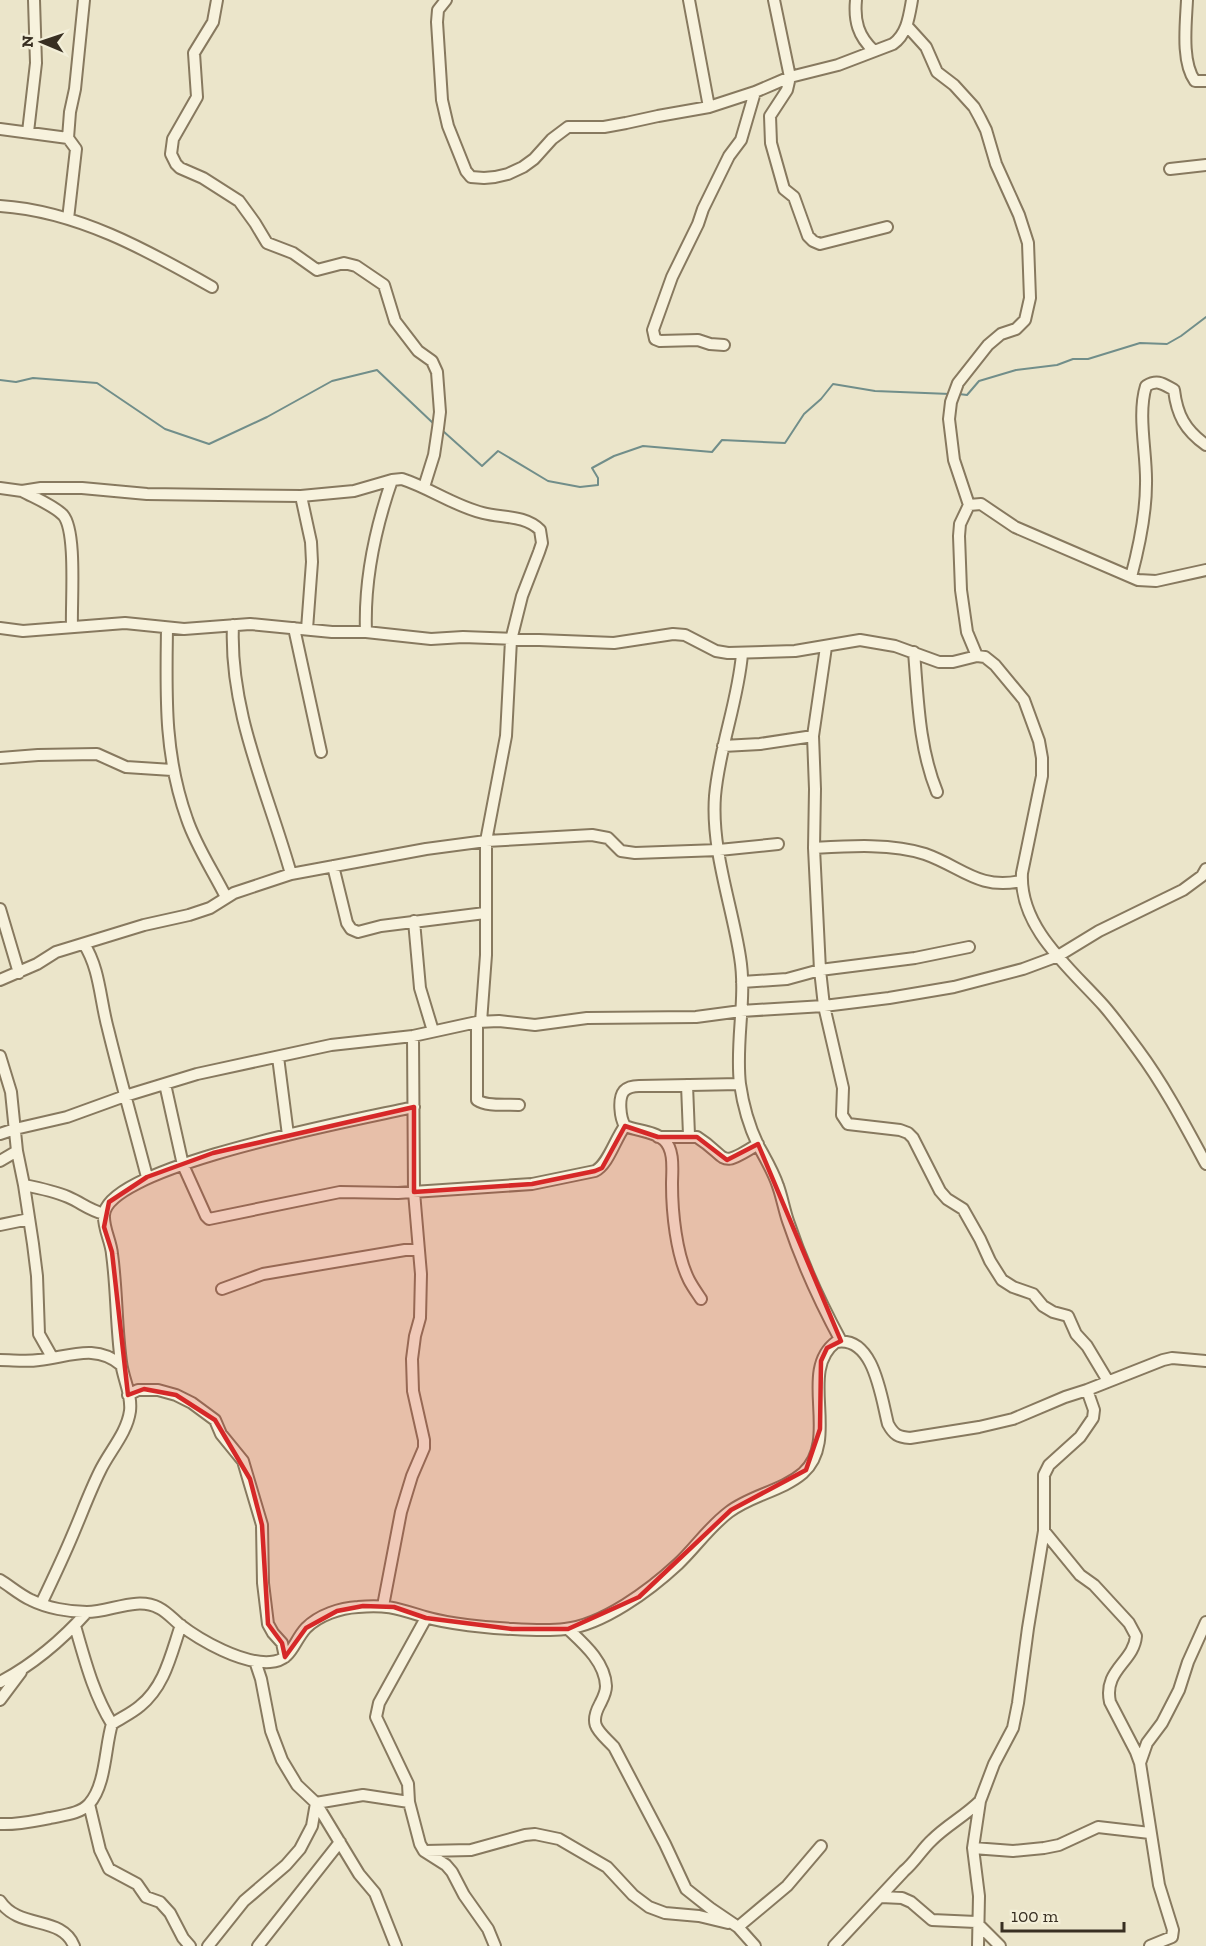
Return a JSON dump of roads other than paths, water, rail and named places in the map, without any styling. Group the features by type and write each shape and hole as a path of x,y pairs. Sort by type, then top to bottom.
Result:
{"street":[{"path":"28,132 36,63 34,0"},
{"path":"68,219 76,149 68,138 84,0"},
{"path":"217,0 213,22 194,53 197,97 193,108 173,139 172,159 180,168 203,178 239,201 267,243 293,253 317,270 344,263 356,266 384,285 395,321 418,351 432,361 437,372 440,412 434,455 424,488"},
{"path":"446,0 438,10 437,22 442,100 456,149 466,171 471,177 484,178 508,174 523,167 568,127 615,125 709,107 755,93 790,77 837,64 893,44 900,39 907,26 912,0"},
{"path":"689,0 709,107"},
{"path":"774,0 790,77 787,90 770,116 771,143 784,189 794,198 808,236 820,244 887,227"},
{"path":"856,0 855,22 867,44 874,51"},
{"path":"1187,0 1186,30 1189,73 1196,81 1206,81"},
{"path":"907,26 926,47 937,72 954,85 974,107 986,130 996,164 1019,215 1028,243 1030,298 1024,320 1016,329 1001,334 988,345 958,383 951,402 949,419 954,460 969,505 960,524 961,590 967,632 977,656"},
{"path":"724,345 696,340 660,341 655,339 653,330 672,277 719,174 741,140 755,93"},
{"path":"0,129 68,138"},
{"path":"1170,169 1206,165"},
{"path":"0,206 47,212 68,219 134,245 212,287"},
{"path":"1131,577 1138,549 1146,484 1143,403 1146,386 1151,383 1164,382 1174,390 1176,408 1181,419 1206,445"},
{"path":"0,488 22,491 40,488 82,488 147,494 301,496 354,491 402,479 462,506 485,514 531,522 540,530 542,543 522,596 511,640 506,736 486,841 486,955 479,1022 477,1100 486,1104 519,1105"},
{"path":"366,632 366,590 370,561 392,480"},
{"path":"22,491 63,516 68,525 72,627"},
{"path":"301,496 311,542 312,562 307,629"},
{"path":"969,505 981,504 1015,527 1138,580 1156,581 1206,570"},
{"path":"0,628 23,631 125,624 167,629 257,624 431,639 463,637 614,643 674,634 693,638 716,651 742,654 826,647 860,640 895,646 939,662 953,662 977,656 986,657 1018,692 1031,715 1042,758 1042,776 1024,855 1021,881 1027,904 1039,931 1058,956 1106,1008 1140,1052 1206,1164"},
{"path":"233,625 233,673 240,706 291,874"},
{"path":"294,628 321,752"},
{"path":"167,629 166,716 172,770 188,821 226,897"},
{"path":"826,647 813,736 814,848 820,970 824,1006 843,1088 842,1115 848,1124 908,1133 913,1138 940,1191 947,1199 963,1209 999,1276 1012,1287 1033,1294 1043,1306 1053,1312 1068,1316 1076,1334 1087,1346 1108,1381"},
{"path":"914,652 924,749 929,773 937,792"},
{"path":"742,654 715,798 719,850 740,956 742,982 740,1084 749,1124 773,1175 788,1222 818,1293 841,1341"},
{"path":"723,746 770,743 813,736"},
{"path":"0,758 97,754 126,767 172,770"},
{"path":"0,980 19,973 56,952 144,925 189,915 210,908 226,897 291,874 426,849 486,841 601,835 608,838 621,851 643,853 719,850 778,844"},
{"path":"814,848 850,846 904,849 926,854 950,867 995,884 1021,881"},
{"path":"333,866 347,923 353,930 362,932 374,927 414,921 485,914"},
{"path":"0,1134 67,1118 125,1096 197,1074 331,1046 413,1036 479,1022 499,1021 535,1025 573,1018 696,1017 741,1011 824,1006 954,987 1023,969 1058,956 1099,931 1184,890 1202,876 1206,869"},
{"path":"0,909 19,973"},
{"path":"414,921 420,988 433,1031"},
{"path":"84,944 91,954 147,1177"},
{"path":"742,982 787,979 820,970 915,958 969,947"},
{"path":"383,1606 401,1512 412,1476 424,1448 414,1391 412,1359 420,1318 421,1274 414,1192 413,1036"},
{"path":"0,1056 11,1092 17,1151 37,1276 39,1334 52,1357"},
{"path":"278,1057 288,1135"},
{"path":"165,1084 183,1165 209,1219 340,1192 414,1192 532,1184 595,1171 602,1168 617,1136 625,1125"},
{"path":"701,1299 689,1280 682,1260 672,1199 671,1156 665,1140 625,1125 621,1118 622,1093 626,1088 650,1085 740,1084"},
{"path":"687,1085 689,1135"},
{"path":"42,1604 100,1471 128,1420 130,1400 121,1365 112,1252 104,1227 104,1214 109,1202 147,1177 219,1152 414,1107"},
{"path":"658,1137 689,1135 698,1137 721,1158 727,1160 758,1144"},
{"path":"0,1161 17,1151"},
{"path":"24,1185 56,1192 87,1209 104,1214"},
{"path":"0,1225 29,1219"},
{"path":"222,1289 263,1274 405,1250 418,1250"},
{"path":"0,1580 29,1599 62,1609 87,1612 144,1604 158,1606 181,1625 220,1649 255,1661 270,1662 285,1657 291,1653 306,1628 318,1619 344,1608 383,1606 407,1610 426,1617 512,1629 568,1629 601,1618 639,1597 678,1564 710,1528 731,1510 795,1479 806,1470 811,1463 820,1429 819,1371 821,1361 827,1348 836,1342 854,1344 863,1350 871,1363 888,1424 899,1437 910,1438 997,1424 1147,1365 1172,1358 1206,1361"},
{"path":"3,1359 40,1360 76,1353 98,1353 121,1365"},
{"path":"128,1395 138,1390 158,1390 192,1403 215,1420 221,1434 243,1461 262,1526 263,1583 268,1624 282,1643 285,1657"},
{"path":"978,1946 978,1896 972,1848 980,1801 994,1764 1013,1728 1018,1703 1031,1604 1044,1531 1046,1469 1080,1437 1093,1418 1094,1410 1087,1390"},
{"path":"1044,1531 1080,1575 1094,1585 1129,1623 1136,1636 1133,1647 1113,1675 1108,1693 1110,1702 1140,1763 1159,1885 1173,1930 1172,1937 1150,1946"},
{"path":"0,1682 23,1670 54,1646 87,1612"},
{"path":"426,1617 376,1710 377,1721 408,1784 420,1844 424,1851 446,1865 452,1872 464,1895 488,1929 495,1946"},
{"path":"1140,1763 1147,1743 1162,1723 1179,1690 1188,1662 1206,1622"},
{"path":"112,1724 141,1706 157,1689 165,1673 181,1625"},
{"path":"0,1824 20,1824 68,1814 89,1804 94,1795 106,1761 112,1724 91,1682 75,1626"},
{"path":"568,1629 596,1659 604,1677 606,1687 594,1715 596,1725 601,1734 614,1747 686,1889 736,1925 756,1946"},
{"path":"255,1661 272,1731 282,1760 297,1785 316,1803 359,1874 379,1899 396,1946"},
{"path":"0,1700 23,1670"},
{"path":"316,1803 363,1796 410,1802"},
{"path":"834,1946 914,1863 930,1841 964,1817 980,1801"},
{"path":"208,1946 244,1901 286,1865 300,1849 312,1826 316,1803"},
{"path":"89,1804 100,1850 109,1869 137,1884 146,1897 160,1902 170,1913 183,1938 190,1946"},
{"path":"972,1848 1013,1851 1044,1848 1059,1845 1098,1827 1150,1833"},
{"path":"424,1851 471,1850 535,1834 559,1839 607,1867 633,1895 649,1907 736,1925"},
{"path":"258,1946 340,1842"},
{"path":"736,1925 787,1886 821,1846"},
{"path":"881,1897 902,1898 911,1902 932,1920 969,1920 979,1924 1000,1946"},
{"path":"0,1901 8,1911 21,1918 63,1930 74,1946"}],"waterway":[{"path":"959,394 967,395 979,381 1016,370 1057,365 1073,359 1088,359 1140,343 1167,344 1206,317"},
{"path":"0,380 16,382 33,378 97,383 165,429 209,444 267,417 332,381 377,370 434,424"},
{"path":"443,431 482,466 498,451 548,481 580,487 598,485 598,478 592,468 614,456 643,446 712,452 722,440 785,443 804,414 833,384 875,391 950,394"}]}
